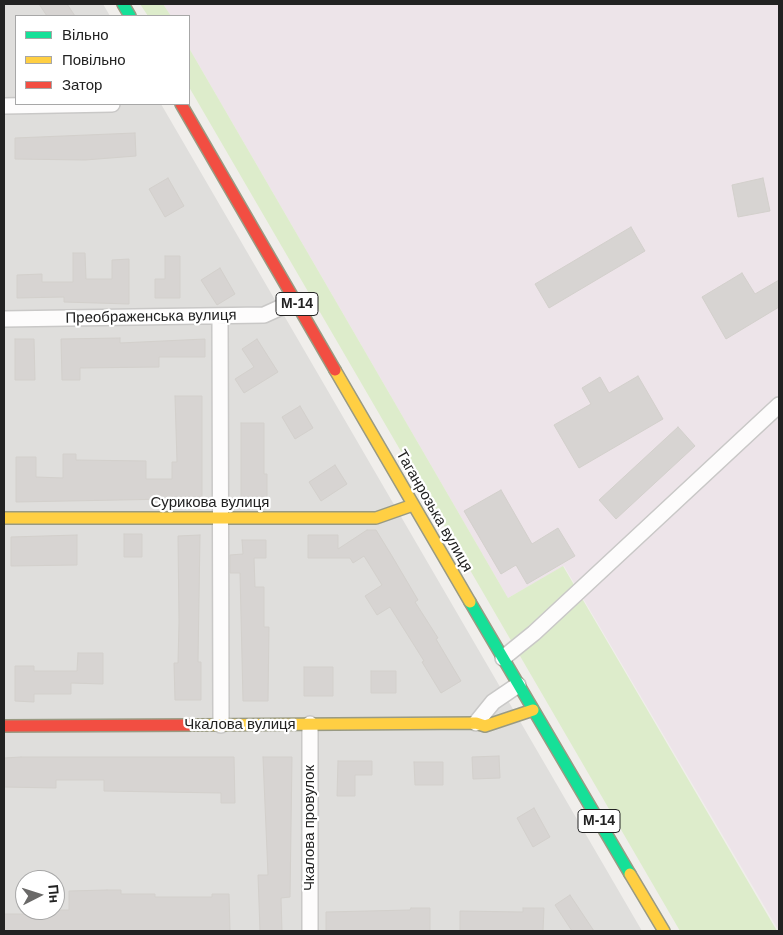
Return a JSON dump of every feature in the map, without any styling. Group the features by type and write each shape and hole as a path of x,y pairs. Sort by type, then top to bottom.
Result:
{"main road":[{"path":"123,4 129,15"},
{"name":"Таганрозька вулиця","path":"182,105 413,505 664,931"},
{"name":"Сурикова вулиця","path":"4,518 376,518 413,505"},
{"name":"Чкалова вулиця","path":"4,726 476,723 490,726 534,710"}],"street":[{"path":"4,106 58,105"},
{"name":"Преображенська вулиця","path":"4,319 264,316 295,301"},
{"path":"220,316 221,725"},
{"path":"503,658 534,633 779,405"},
{"path":"476,723 493,702 518,684"},
{"name":"Чкалова провулок","path":"310,724 310,931"}],"shaded area":[{"path":"4,4 103,4 109,15 15,15 15,105 162,105 642,931 4,931"},
{"path":"163,4 779,4 779,931 564,566 508,598 190,50 190,15 170,15"}],"green space":[{"path":"140,4 163,4 170,15 147,15"},
{"path":"190,50 508,598 563,566 777,931 680,931 190,89"}],"building":[{"path":"39,4 67,4 74,15 46,15"},
{"path":"135,133 136,156 85,160 15,159 15,138"},
{"path":"168,178 184,206 165,217 149,189"},
{"path":"763,178 770,211 738,217 732,185"},
{"path":"631,227 645,251 549,308 535,284"},
{"path":"73,253 85,253 86,279 112,279 112,260 129,259 129,304 64,302 64,297 17,298 17,275 42,274 42,282 73,282"},
{"path":"165,256 180,256 180,298 155,298 155,279 165,279"},
{"path":"220,268 235,294 217,305 201,280"},
{"path":"742,273 755,294 779,280 779,307 726,339 702,297"},
{"path":"120,338 120,343 205,339 205,357 159,357 159,367 80,368 80,380 62,380 61,339"},
{"path":"15,339 34,339 35,380 15,380"},
{"path":"257,339 278,372 244,393 235,379 254,367 242,349"},
{"path":"638,376 663,419 579,468 554,425 591,404 582,388 600,377 609,393"},
{"path":"175,396 202,396 202,502 171,502 171,499 16,502 16,457 36,457 36,477 63,478 63,454 76,454 76,460 146,461 146,479 172,479 172,462 177,462"},
{"path":"300,406 313,428 295,439 282,417"},
{"path":"241,423 264,423 264,474 267,474 267,501 241,501"},
{"path":"678,427 695,446 616,519 599,500"},
{"path":"335,465 347,484 321,501 309,482"},
{"path":"501,490 532,544 558,528 575,556 527,584 516,565 501,574 464,511"},
{"path":"367,530 376,530 418,600 415,602 438,638 436,639 461,681 441,693 422,662 424,661 390,607 377,615 365,596 382,585 364,556 353,563 350,558 308,558 308,535 338,535 338,549"},
{"path":"124,534 142,534 142,557 124,557"},
{"path":"77,535 77,565 11,566 11,537"},
{"path":"200,535 198,662 201,662 201,700 175,700 174,663 178,663 179,622 178,536"},
{"path":"242,540 266,540 266,558 254,558 255,587 264,587 264,627 269,627 268,701 243,701 240,573 230,573 230,555 243,554"},
{"path":"78,653 103,653 103,684 71,683 71,694 34,694 34,702 15,701 15,666 34,666 34,671 77,671"},
{"path":"304,667 333,667 333,696 304,696"},
{"path":"371,671 396,671 396,693 371,693"},
{"path":"499,756 500,778 473,779 472,757"},
{"path":"234,757 235,803 221,803 221,793 104,791 104,780 56,780 56,788 4,787 4,758"},
{"path":"263,757 292,757 290,897 281,898 282,931 260,931 258,875 268,875"},
{"path":"338,761 372,761 372,775 355,775 355,796 337,796"},
{"path":"414,762 443,762 443,785 415,785"},
{"path":"534,808 550,837 533,847 517,818"},
{"path":"121,890 121,894 155,894 155,897 212,897 212,894 229,894 230,931 4,931 4,914 15,914 15,920 65,920 65,910 69,910 69,891"},
{"path":"570,895 594,931 572,931 555,905"},
{"path":"411,908 430,908 430,931 326,931 326,912 410,910"},
{"path":"523,908 544,908 543,931 460,931 460,911 523,912"}],"traffic: fast":[{"path":"123,4 129,15"},
{"path":"470,602 630,874"}],"traffic: slow":[{"path":"335,370 470,602"},
{"path":"4,518 376,518 413,505"},
{"path":"197,725 476,723 485,726 533,710"},
{"path":"630,874 664,931"}],"traffic: jam":[{"path":"182,105 335,370"},
{"path":"4,726 197,725"}]}
